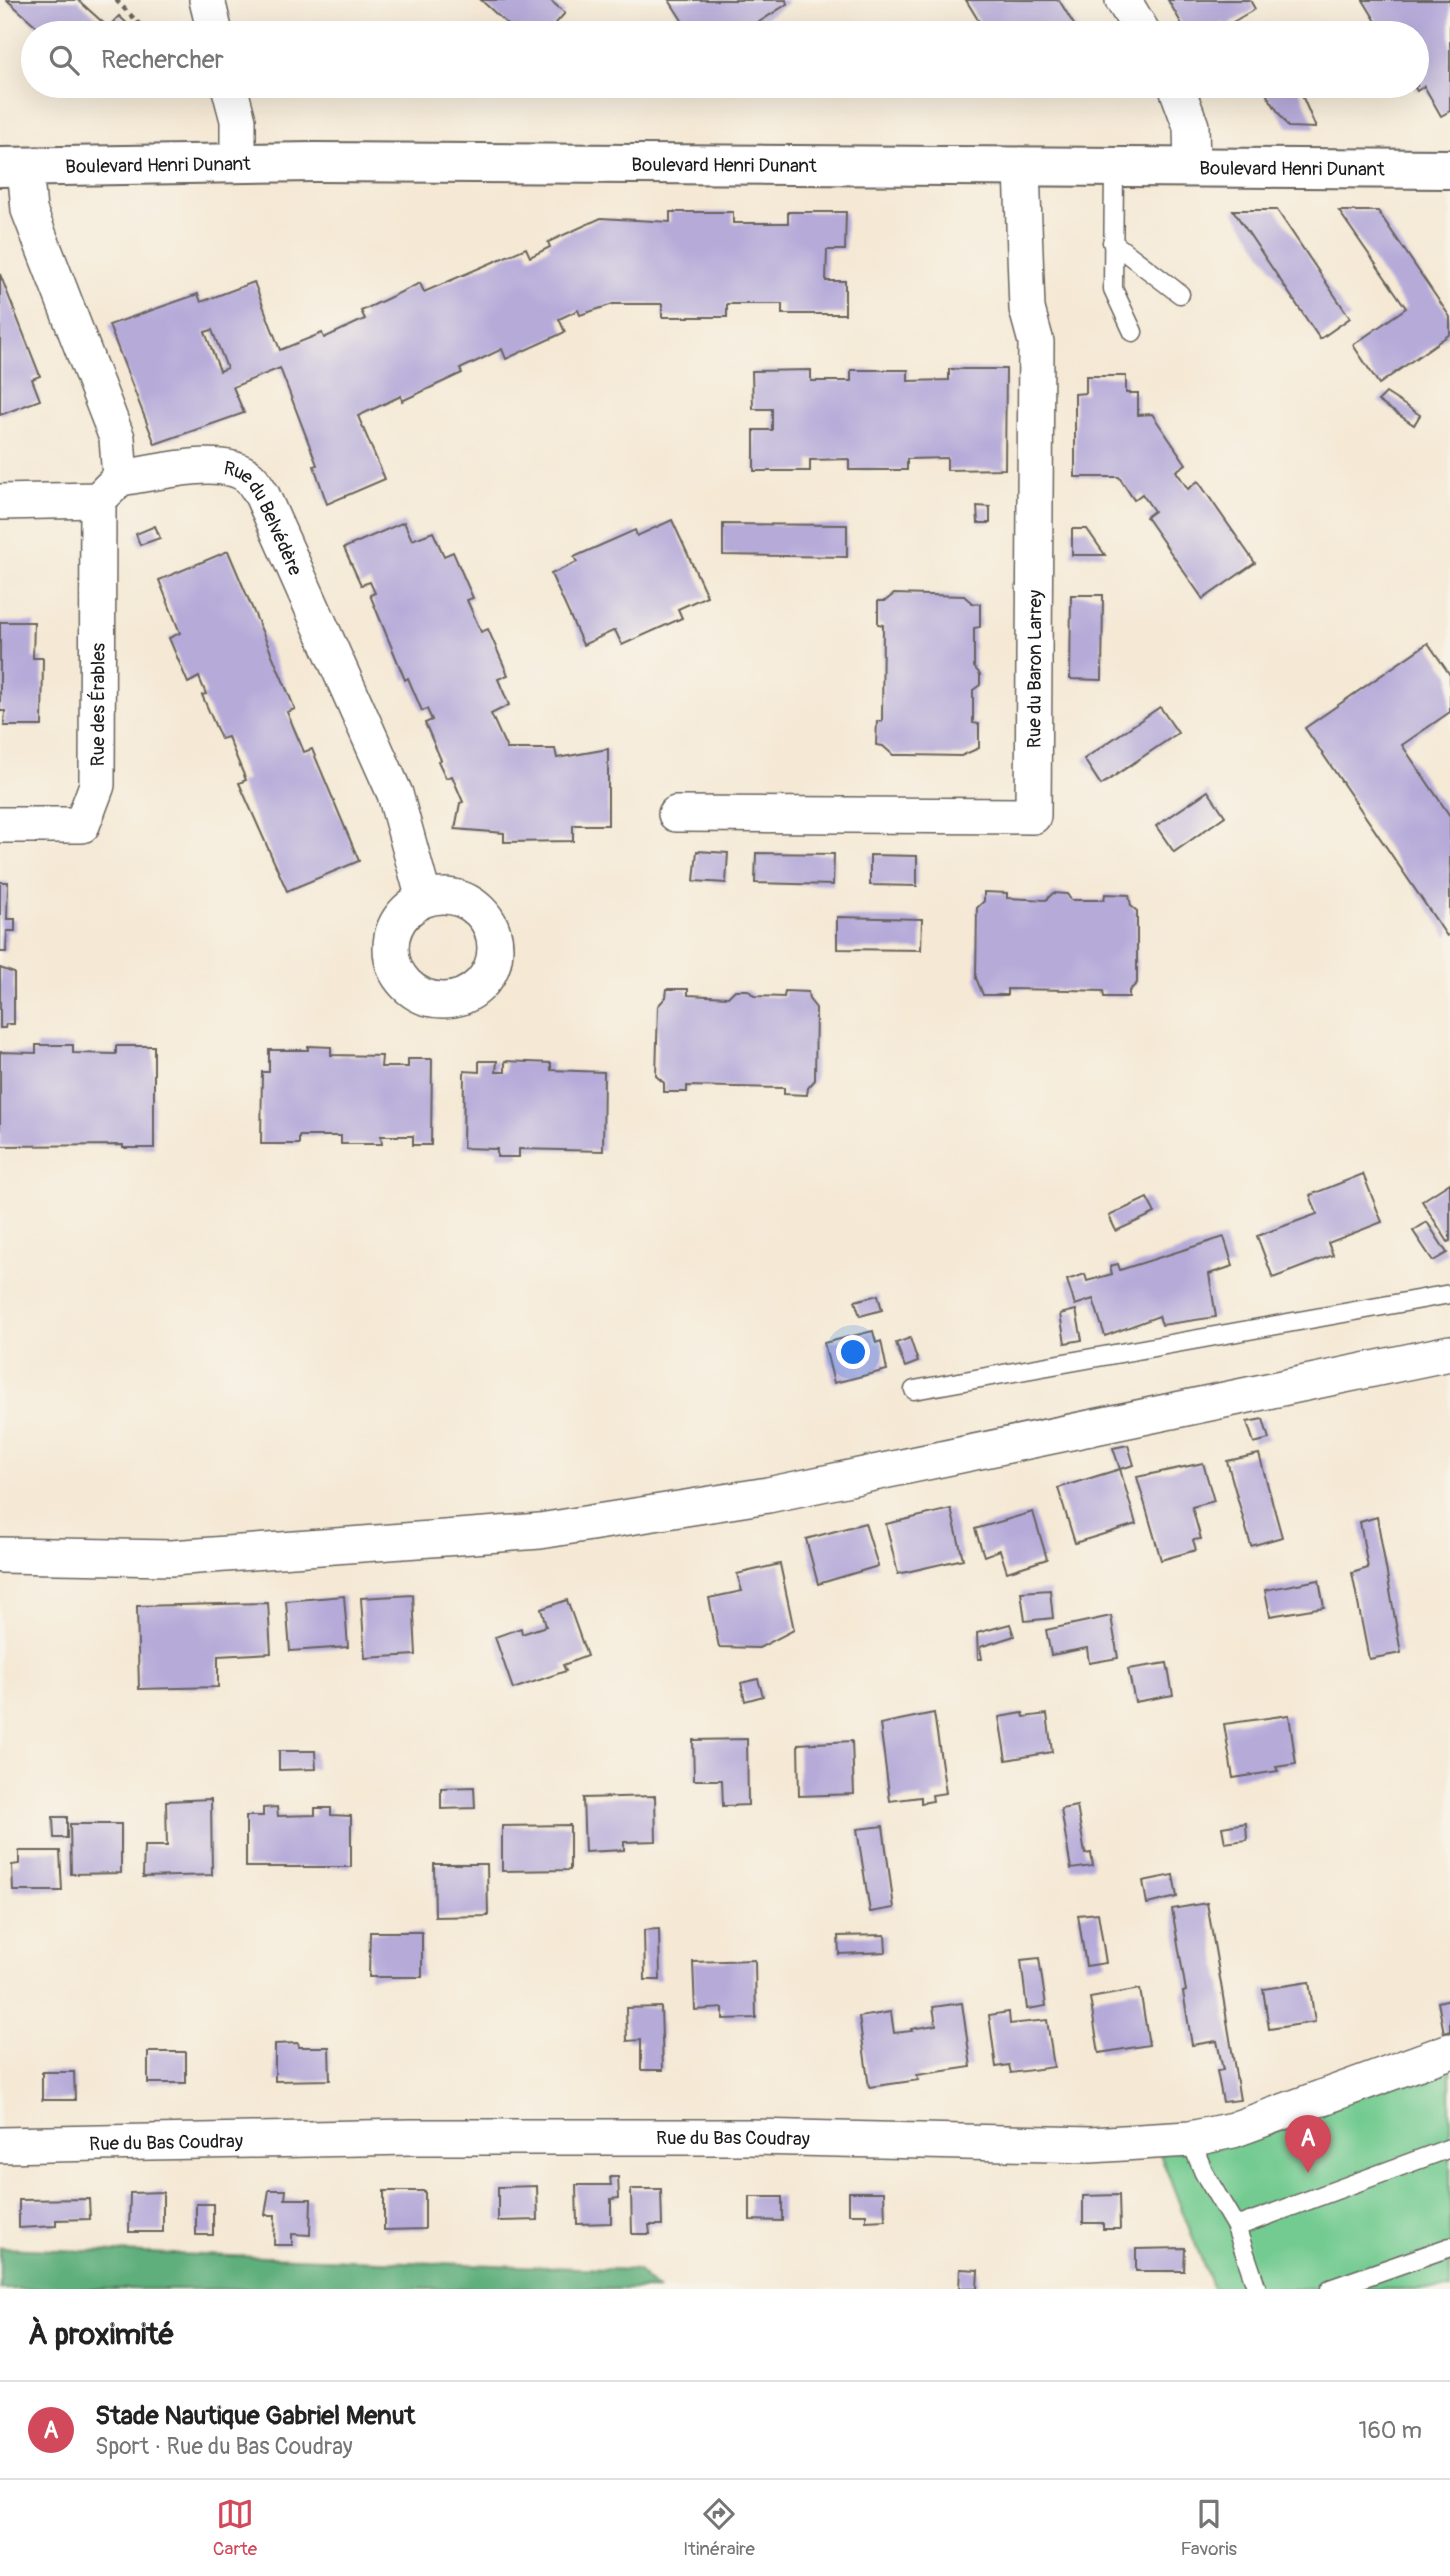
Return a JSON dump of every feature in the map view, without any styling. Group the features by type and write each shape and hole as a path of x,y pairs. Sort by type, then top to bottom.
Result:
{"main road":[{"name":"Boulevard Henri Dunant","path":"12,167 238,164 1450,169"}],"street":[{"path":"207,0 212,21"},
{"path":"1122,0 1135,21"},
{"path":"232,98 238,120 238,164"},
{"path":"1180,98 1191,126 1192,167"},
{"path":"12,167 117,438 109,489"},
{"name":"Rue du Baron Larrey","path":"676,814 1033,816 1036,342 1027,309 1022,168"},
{"name":"Rue du Belvédère","path":"0,502 109,489 211,465 230,467 249,477 262,495 396,794 424,899"},
{"name":"Rue des Érables","path":"0,825 82,825 97,785 109,489"},
{"path":"0,1555 171,1558 540,1531 781,1492 1450,1353"},
{"name":"Rue du Bas Coudray","path":"0,2144 411,2137 788,2138 1091,2144 1191,2139 1233,2130 1450,2051"}],"lane":[{"path":"1114,168 1113,289 1133,332"},
{"path":"1112,242 1180,294"},
{"path":"914,1390 1450,1294"},
{"path":"1191,2139 1204,2173 1236,2227 1257,2289"},
{"path":"1236,2227 1450,2148"},
{"path":"1330,2289 1450,2247"}],"path":[{"path":"116,0 136,21"}],"green space":[{"path":"1450,2051 1450,2289 1213,2289 1155,2141"},
{"path":"0,2248 637,2270 658,2289 0,2289"}],"building":[{"path":"7,0 78,0 101,21 31,21"},
{"path":"481,0 550,0 565,13 558,21 504,21"},
{"path":"669,0 786,0 787,4 761,21 682,21"},
{"path":"966,0 1059,0 1072,21 979,21"},
{"path":"1168,0 1250,0 1255,9 1235,21 1180,21"},
{"path":"1363,0 1450,0 1450,111 1441,116 1429,95 1429,21 1376,21"},
{"path":"1269,98 1303,98 1316,128 1288,127"},
{"path":"1233,210 1277,210 1350,318 1320,339"},
{"path":"1339,211 1378,211 1450,317 1450,334 1379,384 1353,345 1406,308"},
{"path":"670,212 733,212 733,223 788,223 788,212 846,212 845,250 827,250 826,281 845,281 845,314 782,314 782,304 727,304 727,317 662,317 662,304 613,304 580,315 578,310 559,319 565,332 506,359 502,349 460,369 462,373 402,401 401,396 358,416 385,479 327,504 314,466 317,465 280,368 233,387 244,413 155,444 109,325 198,294 201,302 254,282 280,350 322,333 324,338 365,319 361,311 420,283 424,292 526,248 530,257 550,247 548,242 601,218 670,222","holes":["212,330 227,368 220,371 205,332"]},
{"path":"0,274 40,376 32,379 40,400 0,415"},
{"path":"949,369 1006,369 1005,469 947,470 947,458 907,459 907,470 849,470 849,459 810,460 810,471 754,471 754,430 772,430 772,409 753,409 752,371 811,370 811,381 851,381 851,370 908,370 908,381 949,380"},
{"path":"1086,376 1126,376 1126,393 1138,393 1138,415 1152,414 1186,464 1176,471 1188,489 1198,481 1255,563 1203,599 1146,517 1154,511 1142,494 1134,500 1119,477 1075,477 1075,394 1086,393"},
{"path":"1386,393 1420,415 1414,425 1378,401"},
{"path":"977,506 990,507 990,523 978,523"},
{"path":"672,520 707,596 678,609 682,618 622,645 615,630 583,645 551,574 577,562 574,557 635,530 637,536"},
{"path":"404,522 412,540 433,532 444,556 453,552 473,598 467,600 481,632 488,629 508,675 498,679 509,705 491,714 507,749 555,749 557,758 608,749 608,825 573,825 573,841 504,842 504,833 455,829 460,803 463,802 452,776 446,778 438,761 441,760 425,723 432,720 427,709 422,711 408,678 405,680 370,595 375,593 370,582 361,585 344,548"},
{"path":"723,524 847,525 847,557 723,555"},
{"path":"155,526 160,538 140,545 136,534"},
{"path":"1072,529 1087,529 1105,555 1072,555"},
{"path":"228,551 295,709 287,712 304,752 312,749 359,861 287,891 239,783 246,780 228,737 221,739 202,695 206,694 199,677 188,683 169,638 180,633 159,580"},
{"path":"894,594 964,596 972,603 980,604 980,627 974,628 974,667 980,674 980,685 973,690 973,723 979,724 979,748 961,756 893,755 883,746 876,745 877,721 882,721 883,625 878,624 878,601 885,601"},
{"path":"1071,595 1103,595 1102,680 1070,679"},
{"path":"0,622 34,622 33,658 43,658 42,726 4,726 5,711 0,711"},
{"path":"1428,643 1450,675 1450,712 1402,745 1450,816 1450,934 1447,936 1305,728"},
{"path":"1160,707 1178,733 1101,785 1084,759"},
{"path":"1208,791 1225,816 1174,852 1156,826"},
{"path":"697,851 728,853 726,883 694,881"},
{"path":"756,853 834,854 833,885 755,883"},
{"path":"870,855 917,856 917,886 870,885"},
{"path":"0,882 8,882 7,919 15,919 15,931 7,931 6,952 0,952"},
{"path":"984,892 1007,893 1007,898 1046,900 1053,893 1067,894 1071,900 1104,900 1105,894 1129,895 1131,906 1137,911 1137,983 1129,991 1129,997 1104,997 1103,991 1007,989 1007,995 983,995 976,978 977,908 984,901"},
{"path":"837,917 922,919 921,950 837,949"},
{"path":"0,968 14,973 14,1024 6,1024 5,1028 0,1028"},
{"path":"667,989 688,989 688,995 728,997 735,990 748,990 754,996 784,997 785,991 808,992 809,999 816,1008 815,1080 808,1088 807,1095 784,1094 784,1088 687,1086 687,1092 664,1092 664,1083 656,1076 658,1006 666,997"},
{"path":"36,1045 73,1045 73,1053 116,1054 116,1046 154,1046 154,1148 123,1148 123,1145 0,1146 0,1052 36,1053"},
{"path":"308,1046 331,1047 331,1055 382,1056 381,1067 408,1067 408,1059 432,1059 431,1145 413,1145 413,1136 381,1136 382,1144 341,1144 341,1136 299,1136 299,1144 261,1144 262,1072 269,1072 269,1050 308,1050"},
{"path":"479,1061 497,1061 496,1072 505,1072 505,1061 551,1063 551,1070 604,1072 603,1151 519,1149 519,1157 497,1157 497,1149 463,1148 464,1071 479,1072"},
{"path":"1363,1174 1382,1222 1328,1243 1333,1255 1273,1278 1257,1236 1317,1214 1310,1195"},
{"path":"1450,1183 1450,1241 1448,1242 1422,1201"},
{"path":"1147,1198 1155,1213 1116,1231 1109,1216"},
{"path":"1427,1222 1447,1253 1433,1261 1413,1231"},
{"path":"1224,1237 1233,1266 1209,1274 1216,1317 1162,1325 1159,1316 1105,1336 1093,1299 1075,1305 1067,1280 1085,1274 1087,1281 1112,1274 1110,1266 1118,1264 1120,1270"},
{"path":"878,1295 882,1310 860,1316 855,1301"},
{"path":"1076,1310 1082,1340 1065,1343 1060,1314"},
{"path":"873,1331 876,1343 881,1341 887,1370 834,1383 824,1343"},
{"path":"910,1338 918,1362 905,1367 896,1343"},
{"path":"1263,1419 1269,1439 1254,1443 1247,1422"},
{"path":"1128,1445 1134,1465 1120,1469 1113,1448"},
{"path":"1259,1454 1282,1537 1251,1546 1227,1461"},
{"path":"1203,1463 1214,1501 1192,1507 1201,1539 1193,1540 1196,1550 1161,1560 1137,1477"},
{"path":"1120,1469 1136,1524 1075,1543 1058,1488"},
{"path":"951,1509 963,1559 898,1574 886,1524"},
{"path":"1033,1512 1047,1559 1007,1572 1000,1550 984,1556 975,1529"},
{"path":"1377,1517 1401,1653 1369,1659 1352,1573 1368,1568 1360,1522"},
{"path":"865,1523 878,1566 818,1584 806,1539"},
{"path":"780,1564 794,1630 759,1648 719,1647 709,1598 742,1591 737,1574"},
{"path":"1319,1580 1324,1607 1270,1616 1265,1590"},
{"path":"1050,1590 1053,1618 1025,1621 1021,1592"},
{"path":"413,1595 416,1655 365,1658 361,1598"},
{"path":"344,1596 348,1647 290,1651 286,1601"},
{"path":"567,1600 587,1656 563,1665 566,1671 513,1689 495,1637 521,1628 522,1634 546,1626 541,1609"},
{"path":"268,1603 271,1653 218,1656 218,1687 139,1689 137,1606"},
{"path":"1111,1616 1118,1658 1089,1663 1087,1648 1051,1655 1046,1630"},
{"path":"1010,1624 1014,1636 980,1647 982,1659 978,1659 977,1633"},
{"path":"1167,1663 1173,1695 1135,1702 1128,1669"},
{"path":"758,1679 763,1696 745,1701 741,1683"},
{"path":"934,1713 946,1793 932,1795 933,1801 921,1803 921,1797 890,1801 880,1724"},
{"path":"1023,1713 1024,1717 1047,1714 1052,1752 1006,1760 999,1717"},
{"path":"1289,1715 1296,1764 1276,1767 1278,1771 1233,1778 1224,1724"},
{"path":"747,1739 748,1805 723,1806 722,1780 694,1780 693,1740"},
{"path":"852,1741 854,1794 799,1796 798,1744"},
{"path":"279,1751 315,1751 316,1769 279,1770"},
{"path":"474,1787 475,1808 441,1809 441,1788"},
{"path":"655,1796 656,1841 624,1842 624,1850 585,1852 583,1798"},
{"path":"211,1799 212,1875 143,1877 144,1846 167,1846 166,1801"},
{"path":"1077,1806 1085,1854 1091,1853 1093,1866 1071,1869 1061,1809"},
{"path":"277,1807 278,1816 315,1815 315,1808 331,1808 331,1815 351,1816 351,1867 246,1867 246,1816 263,1816 263,1808"},
{"path":"53,1817 67,1817 67,1838 54,1838"},
{"path":"1246,1823 1247,1840 1225,1843 1222,1827"},
{"path":"70,1824 121,1824 121,1873 71,1874"},
{"path":"570,1825 570,1870 502,1871 502,1826"},
{"path":"883,1826 894,1908 870,1912 857,1829"},
{"path":"19,1851 60,1851 62,1891 13,1891 12,1865 19,1864"},
{"path":"434,1864 487,1864 488,1916 435,1917"},
{"path":"1173,1875 1177,1897 1147,1904 1143,1881"},
{"path":"1207,1903 1240,2100 1223,2102 1217,2071 1223,2070 1217,2041 1192,2045 1183,1992 1186,1991 1172,1909"},
{"path":"1098,1913 1106,1963 1086,1966 1078,1915"},
{"path":"659,1929 660,1980 645,1980 644,1930"},
{"path":"370,1932 422,1932 422,1977 369,1977"},
{"path":"885,1935 886,1952 839,1954 838,1936"},
{"path":"1039,1958 1046,2006 1027,2009 1021,1960"},
{"path":"755,1960 756,2018 723,2019 723,2008 695,2010 693,1962"},
{"path":"1309,1982 1315,2022 1269,2029 1263,1989"},
{"path":"1140,1989 1149,2045 1099,2053 1090,1998"},
{"path":"1450,1999 1450,2031 1444,2033 1438,2002"},
{"path":"962,2003 971,2067 917,2075 919,2080 869,2087 859,2017 891,2012 894,2033 912,2031 911,2029 936,2025 933,2007"},
{"path":"661,2007 663,2070 641,2070 641,2040 627,2041 626,2008"},
{"path":"1009,2012 1010,2024 1047,2020 1054,2067 1011,2073 1009,2065 996,2067 989,2015"},
{"path":"298,2043 299,2047 329,2047 330,2080 275,2081 275,2044"},
{"path":"148,2052 186,2052 186,2083 148,2083"},
{"path":"42,2072 74,2072 75,2100 42,2100"},
{"path":"610,2177 618,2177 619,2198 611,2199 611,2223 577,2224 576,2185 611,2185"},
{"path":"537,2186 538,2220 498,2221 498,2187"},
{"path":"631,2189 661,2189 662,2225 649,2225 650,2234 632,2234"},
{"path":"269,2190 286,2190 285,2199 311,2199 310,2235 292,2234 292,2245 274,2245 275,2215 265,2215"},
{"path":"384,2191 425,2191 425,2229 384,2230"},
{"path":"163,2192 163,2232 129,2232 130,2193"},
{"path":"849,2192 884,2192 885,2220 866,2221 866,2214 849,2214"},
{"path":"1119,2195 1120,2229 1103,2229 1103,2223 1083,2223 1083,2196"},
{"path":"750,2197 782,2197 782,2221 750,2220"},
{"path":"89,2199 90,2219 56,2220 56,2226 19,2228 19,2200"},
{"path":"196,2204 213,2204 213,2235 196,2235"},
{"path":"1185,2248 1184,2271 1136,2271 1136,2249"},
{"path":"960,2269 978,2270 977,2289 959,2289"}],"place":[{"name":"Stade Nautique Gabriel Menut","path":"1308,2173"}]}
